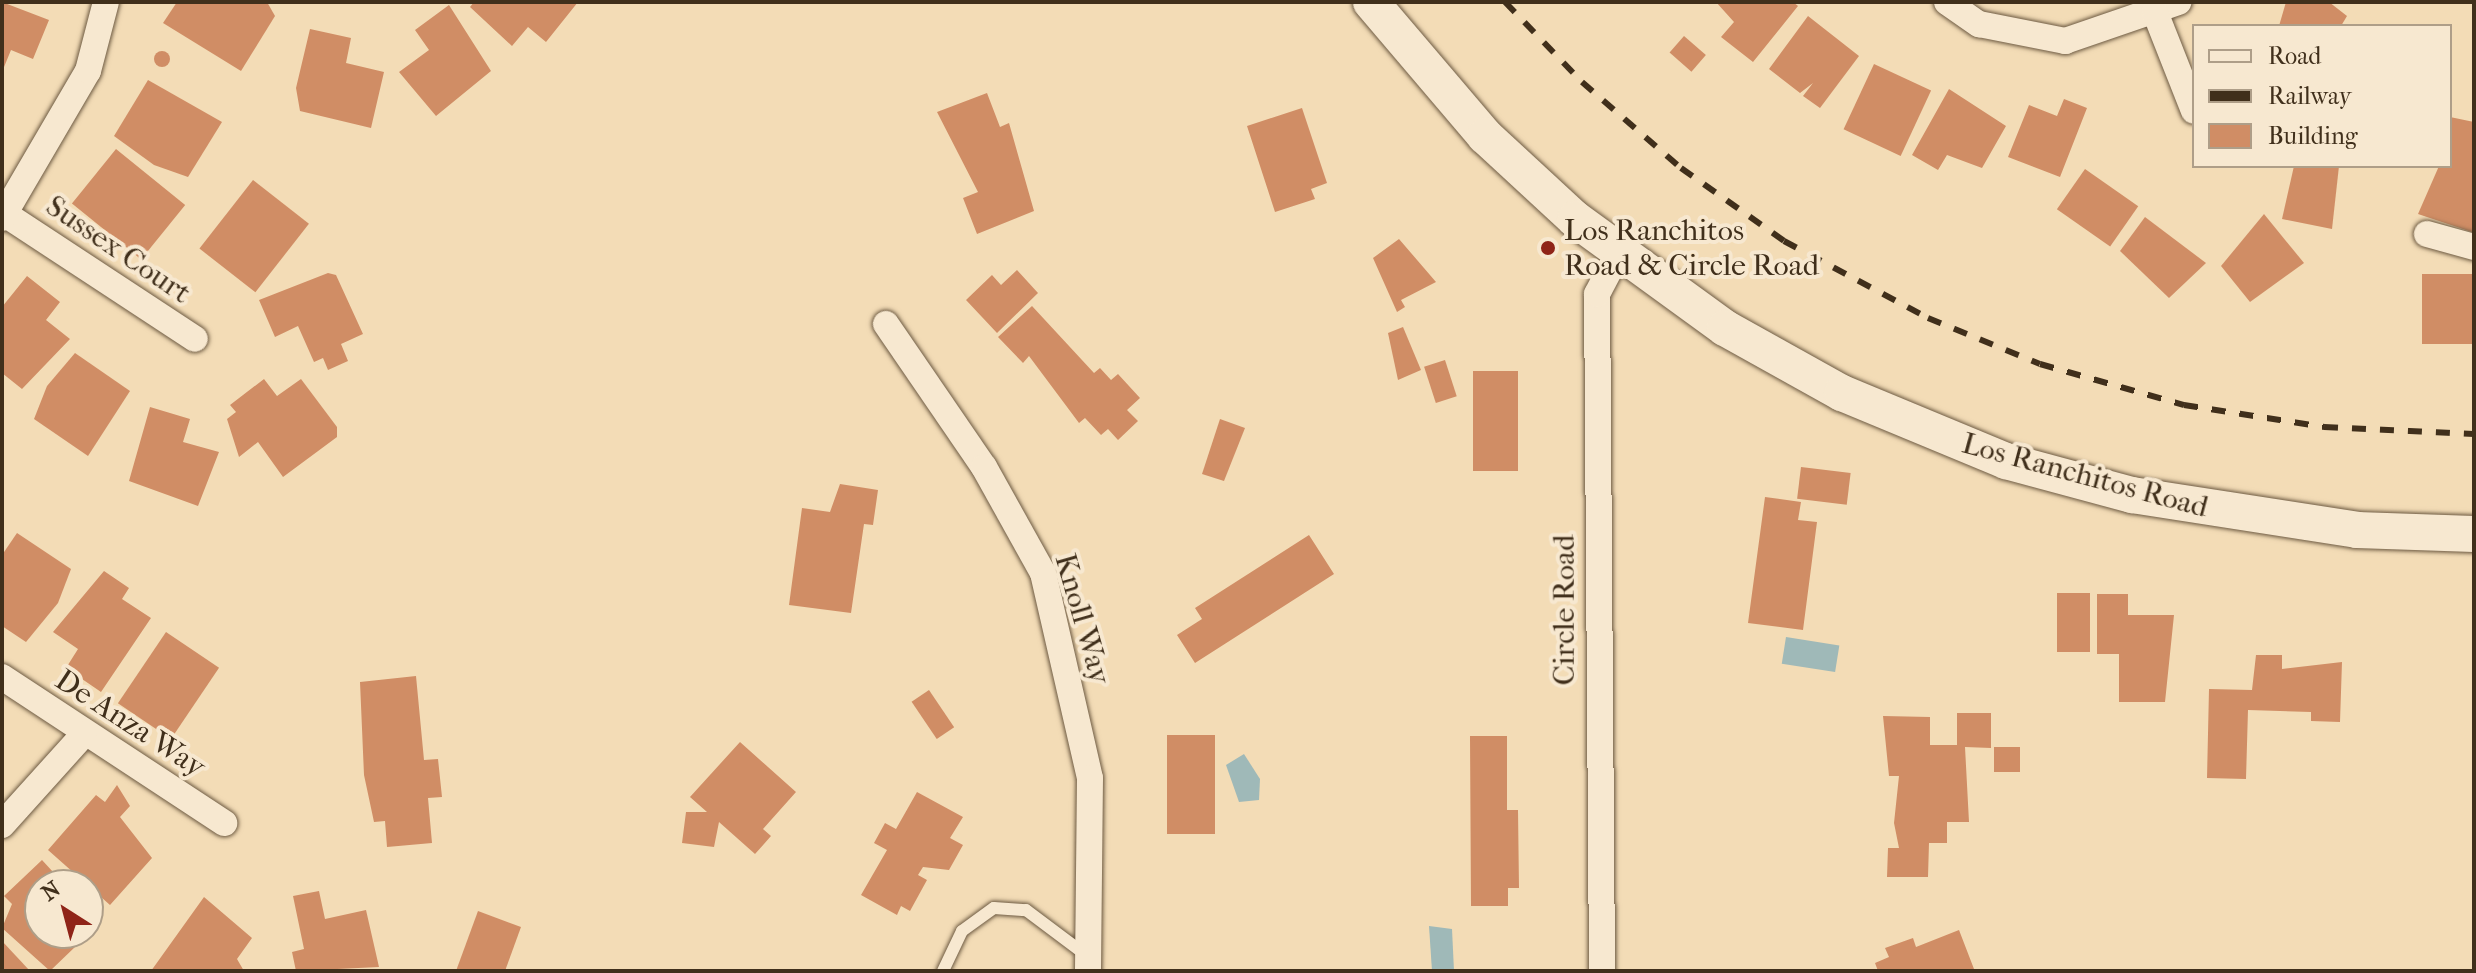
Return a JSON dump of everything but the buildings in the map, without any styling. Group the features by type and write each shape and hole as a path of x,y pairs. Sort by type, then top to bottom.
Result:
{"main road":[{"name":"Los Ranchitos Road","path":"1371,2 1485,136 1618,254 1725,328 1842,393 2006,461 2235,516 2474,534"}],"street":[{"path":"4,216 88,71 106,2"},
{"path":"1947,2 1979,24 2065,41 2166,7 2192,104"},
{"name":"Sussex Court","path":"4,216 195,339"},
{"path":"2427,234 2474,247"},
{"name":"Circle Road","path":"1602,971 1597,294 1618,254"},
{"name":"Knoll Way","path":"886,324 984,467 1043,573 1090,778 1087,963"},
{"name":"De Anza Way","path":"2,677 84,734 224,823"},
{"path":"2,825 84,734"}],"lane":[{"path":"943,971 962,931 994,908 1026,910 1087,963"}],"water":[{"path":"1786,637 1839,645 1835,672 1782,664"},
{"path":"1244,754 1260,779 1259,800 1239,802 1226,765"},
{"path":"1429,926 1452,929 1454,971 1432,971"}],"railway":[{"path":"1505,2 1582,82 1681,168 1784,241 1928,318 2040,364 2184,405 2324,427 2474,434"}],"place":[{"name":"Los Ranchitos Road & Circle Road","path":"1548,248"}]}
